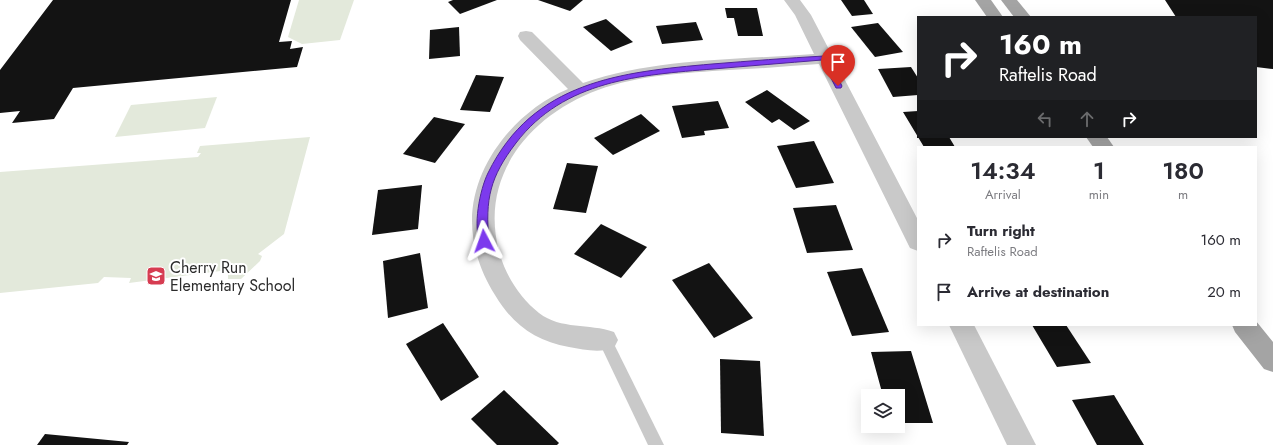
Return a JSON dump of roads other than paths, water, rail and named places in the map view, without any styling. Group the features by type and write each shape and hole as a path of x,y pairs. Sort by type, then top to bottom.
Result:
{"main road":[{"path":"983,0 994,16"},
{"path":"1009,0 1022,16"},
{"path":"1098,138 1104,146"},
{"path":"1245,326 1273,361"}],"street":[{"path":"792,0 803,15 917,240"},
{"path":"526,36 580,90"},
{"path":"604,340 571,337 547,330 532,321 517,308 503,290 490,264 484,241 482,216 485,195 490,178 499,159 524,128 540,113 580,90 610,80 655,71 824,58"},
{"path":"962,326 1022,445"}],"lane":[{"path":"604,340 656,445"}],"place":[{"name":"Cherry Run Elementary School","path":"156,276"}]}
